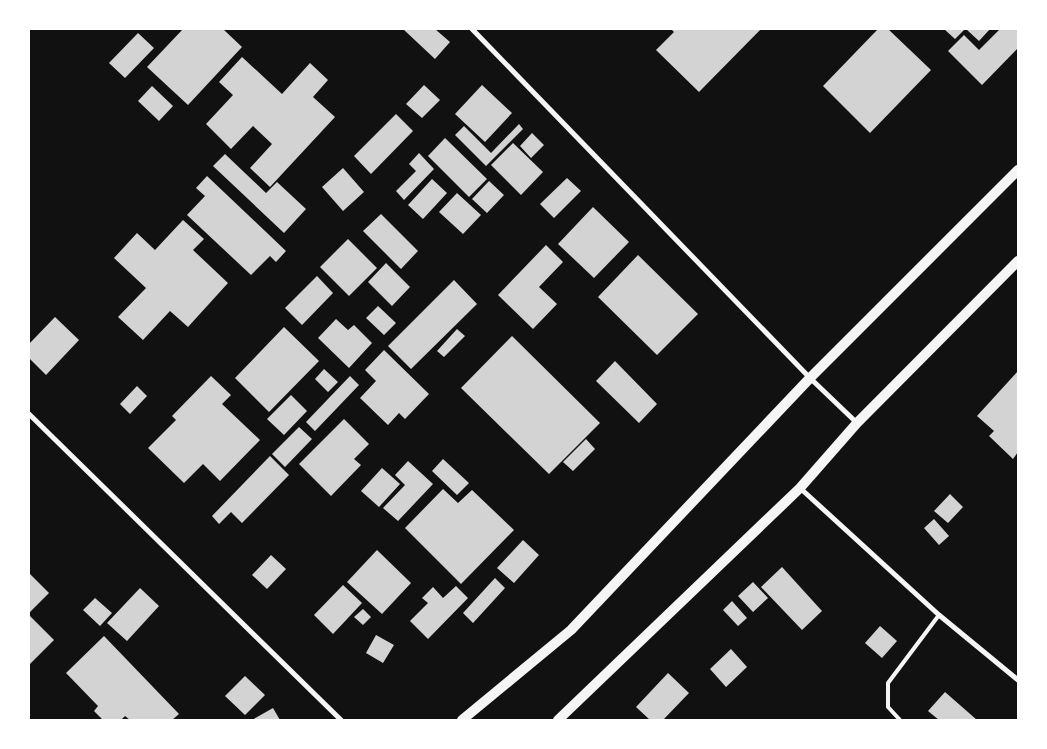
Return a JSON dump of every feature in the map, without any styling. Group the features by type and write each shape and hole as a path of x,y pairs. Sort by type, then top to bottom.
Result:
{"main road":[{"path":"462,720 571,630 810,378 1018,170"},
{"path":"558,720 800,488 857,423 1018,261"}],"street":[{"path":"472,29 810,378 857,423"},
{"path":"29,414 341,720"},
{"path":"800,488 939,615 1018,680"}],"lane":[{"path":"900,720 888,707 888,683 939,615"}],"building":[{"path":"183,29 223,29 242,47 188,105 147,67"},
{"path":"403,29 435,29 450,42 435,59"},
{"path":"671,29 761,29 699,92 656,50 674,32"},
{"path":"878,29 888,29 931,70 870,133 823,86"},
{"path":"944,29 965,29 955,39"},
{"path":"966,29 990,29 979,41"},
{"path":"1000,29 1018,29 1018,48 982,85 948,51 964,35 979,50"},
{"path":"138,33 154,48 125,78 109,63"},
{"path":"242,57 282,94 310,63 328,80 313,97 335,117 270,187 250,168 272,144 253,126 231,149 206,124 233,95 219,82"},
{"path":"424,85 440,100 422,118 406,104"},
{"path":"482,85 512,113 485,142 455,114"},
{"path":"152,86 173,106 159,121 138,101"},
{"path":"396,114 413,131 371,174 354,156"},
{"path":"519,124 523,129 486,166 455,135 464,126 491,153"},
{"path":"532,133 544,145 531,158 520,146"},
{"path":"445,138 487,179 469,197 428,156"},
{"path":"513,143 543,172 521,195 491,165"},
{"path":"419,153 434,169 404,200 396,191 416,171 409,164"},
{"path":"225,154 266,193 277,182 306,209 284,233 213,166"},
{"path":"343,168 364,192 343,211 322,187"},
{"path":"207,176 286,251 276,262 270,256 251,275 187,215 205,196 196,188"},
{"path":"567,178 581,191 554,218 540,204"},
{"path":"432,179 447,193 423,219 408,205"},
{"path":"489,181 504,195 487,213 472,199"},
{"path":"457,193 481,215 463,234 439,212"},
{"path":"593,207 629,242 594,278 558,244"},
{"path":"381,214 418,251 401,269 363,231"},
{"path":"183,220 204,239 193,250 228,283 188,327 170,311 143,340 118,317 146,288 114,258 137,233 155,250"},
{"path":"348,239 377,268 349,296 320,267"},
{"path":"546,245 563,262 539,287 557,304 533,329 498,295"},
{"path":"638,255 698,314 657,355 598,297"},
{"path":"386,263 410,287 392,306 368,282"},
{"path":"317,276 333,293 302,325 285,308"},
{"path":"454,280 477,304 411,369 388,346"},
{"path":"378,306 396,323 384,335 366,318"},
{"path":"55,317 79,340 46,375 29,358 29,344"},
{"path":"336,319 348,330 354,325 372,343 349,368 318,338"},
{"path":"284,327 319,361 269,412 235,378"},
{"path":"457,329 465,336 444,357 437,351"},
{"path":"512,336 600,423 549,474 461,388"},
{"path":"384,350 429,394 405,419 399,413 388,425 360,398 376,381 365,370"},
{"path":"615,361 657,404 639,423 596,381"},
{"path":"324,369 338,382 328,392 315,379"},
{"path":"1018,371 1018,452 1013,459 989,436 994,431 977,416"},
{"path":"211,376 231,395 222,404 260,440 220,481 203,464 184,483 148,448 176,420 172,416"},
{"path":"350,376 359,385 315,431 306,422"},
{"path":"137,386 147,396 130,414 120,404"},
{"path":"291,395 307,411 284,435 267,419"},
{"path":"344,419 369,444 354,459 361,465 331,496 299,464"},
{"path":"299,427 312,439 285,467 272,454"},
{"path":"586,439 595,449 573,471 563,462"},
{"path":"270,456 289,475 242,523 231,512 219,524 212,516"},
{"path":"443,459 469,483 457,495 432,471"},
{"path":"408,461 433,484 398,521 383,508 405,485 395,475"},
{"path":"382,468 400,484 379,507 361,491"},
{"path":"443,489 458,503 472,490 514,530 461,584 405,528"},
{"path":"950,494 963,507 948,523 934,511"},
{"path":"934,519 949,536 939,545 924,528"},
{"path":"523,540 539,555 514,583 497,568"},
{"path":"377,550 411,583 382,614 347,582"},
{"path":"271,555 286,569 267,589 252,575"},
{"path":"782,567 822,611 802,630 761,587"},
{"path":"29,573 49,593 29,613"},
{"path":"495,578 505,588 473,623 463,613"},
{"path":"753,582 768,598 753,612 738,596"},
{"path":"343,585 362,603 333,634 314,615"},
{"path":"456,586 468,598 428,639 410,621 428,603 422,598 433,587 443,598"},
{"path":"140,588 159,606 127,641 107,623"},
{"path":"95,598 112,613 100,626 83,610"},
{"path":"732,601 747,618 738,626 723,610"},
{"path":"363,609 371,617 363,625 354,617"},
{"path":"29,615 54,640 29,665"},
{"path":"880,626 897,641 882,658 865,643"},
{"path":"376,635 394,645 383,663 366,653"},
{"path":"104,636 179,714 172,720 130,720 125,716 121,720 103,720 94,711 98,706 66,673"},
{"path":"731,649 747,667 726,687 710,669"},
{"path":"668,673 689,693 663,720 650,720 636,707"},
{"path":"245,676 265,695 245,715 225,696"},
{"path":"945,692 977,720 939,720 928,711"},
{"path":"273,708 280,720 252,720"}]}
